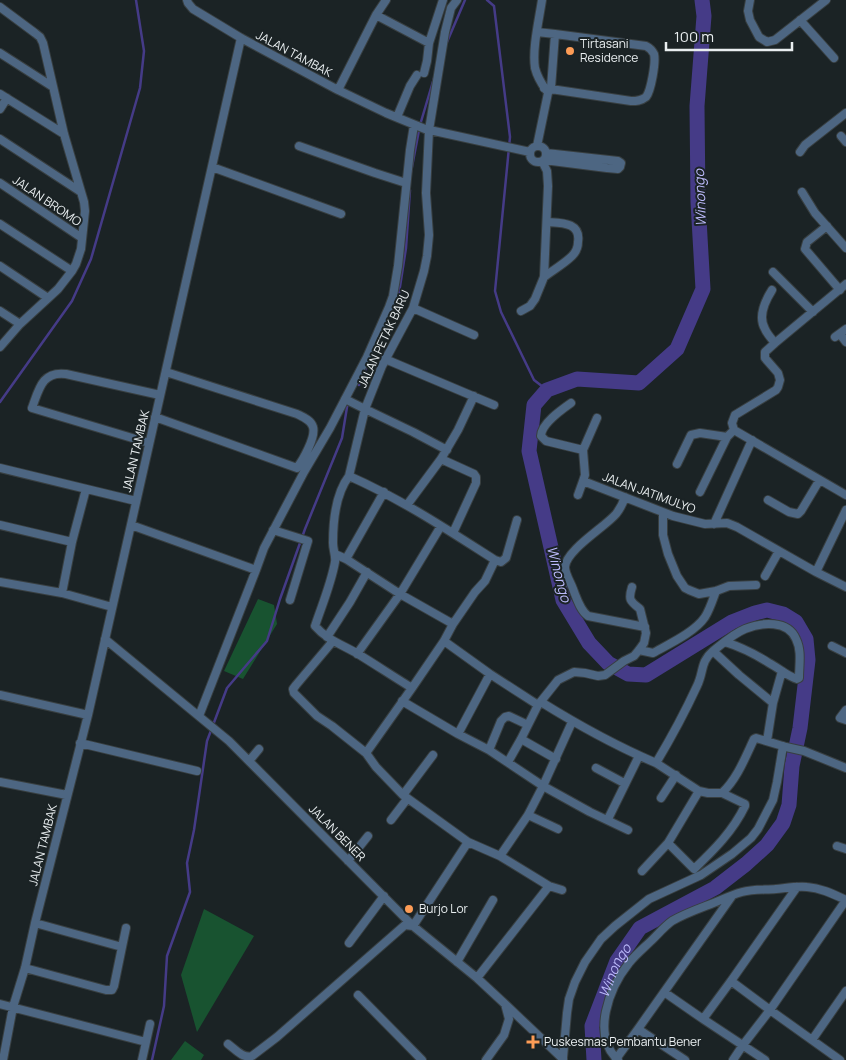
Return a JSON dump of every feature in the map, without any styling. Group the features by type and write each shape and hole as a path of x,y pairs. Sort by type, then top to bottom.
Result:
{"street":[{"path":"187,0 193,9 241,38"},
{"path":"338,90 376,15 386,0"},
{"path":"397,117 410,86 420,74 427,61 429,43 443,0"},
{"path":"199,716 264,548 304,472 330,428 390,307 399,258 406,183 422,127 451,8 457,0"},
{"path":"537,32 646,46 652,50 654,57 648,94 642,100 631,100 547,90 539,79 535,68 535,51 537,32 542,0"},
{"path":"750,0 748,16 759,37 767,42 775,40 826,0"},
{"path":"0,7 40,37 45,50 64,134 85,210 81,248 72,271 58,289 20,324 0,347"},
{"path":"376,15 429,43"},
{"path":"800,20 834,58"},
{"path":"544,158 618,169 621,164 618,161 608,160 544,158 536,162 530,155 531,150 537,146 555,34"},
{"name":"JALAN TAMBAK","path":"3,1060 13,1007 25,968 88,715 241,38 338,90 422,127 530,152"},
{"path":"0,53 53,87"},
{"path":"0,94 64,134"},
{"path":"0,109 7,98"},
{"path":"800,152 804,145 846,113"},
{"name":"JALAN PETAK BARU","path":"330,639 315,626 335,561 333,544 338,498 343,484 349,476 365,410 385,359 412,308 424,271 429,234 422,127"},
{"path":"0,138 81,192"},
{"path":"299,146 406,183"},
{"path":"521,311 530,306 535,299 544,277 547,171 543,148 537,146"},
{"path":"607,168 608,160"},
{"path":"212,167 341,214"},
{"name":"JALAN BROMO","path":"0,183 82,238"},
{"path":"802,192 815,213 846,248"},
{"path":"544,277 573,255 578,246 579,238 578,232 570,225 547,222"},
{"path":"0,224 72,271"},
{"path":"827,226 807,242 805,249 843,287 765,352 765,358 778,373 780,380 778,387 735,415 732,423 734,430 846,495"},
{"path":"0,266 48,298"},
{"path":"773,272 813,312"},
{"path":"772,290 761,319 765,330 775,343"},
{"path":"412,308 474,334"},
{"path":"0,311 20,324"},
{"path":"840,333 846,342"},
{"path":"385,359 494,405"},
{"path":"155,417 297,468 311,442 313,426 309,421 297,414 166,372"},
{"path":"150,443 32,408 41,384 55,374 66,374 160,396"},
{"path":"408,505 441,459 458,430 474,396"},
{"path":"345,399 402,426 446,450"},
{"path":"571,403 558,412 542,428 541,436 546,441 583,450"},
{"name":"JALAN JATIMULYO","path":"596,418 583,450 586,475 583,481 625,496 663,513 692,521 709,524 727,524 737,527 846,587"},
{"path":"700,492 728,437 734,430"},
{"path":"677,464 691,435 700,433 728,437"},
{"path":"714,524 752,440"},
{"path":"441,459 474,474 476,477 476,483 453,533"},
{"path":"0,468 136,500"},
{"path":"349,476 408,505 501,562 506,558 517,520"},
{"path":"768,500 789,512 798,514 819,480"},
{"path":"578,495 583,481"},
{"path":"62,593 72,542 86,489"},
{"path":"346,558 384,492"},
{"path":"625,496 616,514 584,540 568,560 565,569 577,601 588,616 645,627"},
{"path":"816,572 846,510"},
{"path":"663,513 664,535 668,554 684,588 699,594 729,586 756,585"},
{"path":"0,525 72,542"},
{"path":"131,526 256,570"},
{"path":"357,654 400,594 441,526"},
{"path":"273,530 308,541 290,600"},
{"path":"765,576 779,551"},
{"path":"335,554 346,558 400,594 453,624"},
{"path":"366,753 444,641 475,592 485,581 495,560"},
{"path":"367,572 330,639 293,689 294,693 317,716 366,753 376,767 405,797 468,842 500,856 549,886 562,890"},
{"path":"0,582 62,593 112,607"},
{"path":"508,762 546,693 558,680 568,674 580,672 595,676 605,675 634,656 644,643 646,633 640,609 632,604 630,600 632,587"},
{"path":"639,650 653,653 685,636 706,616 716,591"},
{"path":"656,763 676,729 698,684 704,661 713,651 741,631 765,624 782,626 790,631 797,640 799,650 799,678 795,679 757,655 726,642"},
{"name":"JALAN BENER","path":"105,639 229,741 413,926 477,978 563,1059"},
{"path":"330,639 412,688"},
{"path":"444,641 490,674 572,722 656,763 699,791 722,794 745,804 740,817 718,846 694,869"},
{"path":"832,646 846,653"},
{"path":"713,651 773,704"},
{"path":"767,741 773,704 782,671"},
{"path":"458,734 490,674"},
{"path":"0,695 88,715"},
{"path":"402,701 489,750 543,786 628,830"},
{"path":"846,710 840,718 846,720"},
{"path":"489,750 501,721 505,717 509,716 528,725"},
{"path":"500,856 528,815 572,722"},
{"path":"722,794 728,788 740,768 754,739 759,738 804,751 846,768"},
{"path":"521,739 556,759"},
{"path":"80,743 197,771"},
{"path":"563,1059 566,1013 569,999 575,982 601,939 650,899 701,875 732,854 751,838 773,800 784,746"},
{"path":"249,761 259,749"},
{"path":"391,820 433,755"},
{"path":"608,820 639,756"},
{"path":"596,768 624,784"},
{"path":"660,798 676,775"},
{"path":"0,782 67,795"},
{"path":"642,871 668,843 699,791"},
{"path":"528,815 558,829"},
{"path":"348,861 368,836"},
{"path":"228,1044 249,1058 277,1037 405,925 413,926 468,842"},
{"path":"668,843 701,875"},
{"path":"837,846 846,849"},
{"path":"477,978 549,886"},
{"path":"732,896 617,1059 608,1044 604,1031 606,1008 618,978 636,954 671,922 743,891 797,886 830,892 846,900 734,1060"},
{"path":"703,1019 797,886"},
{"path":"349,943 384,896"},
{"path":"457,962 493,900"},
{"path":"35,923 122,947"},
{"path":"25,968 112,990 126,928"},
{"path":"731,981 840,1060"},
{"path":"812,1040 846,991"},
{"path":"664,992 765,1060"},
{"path":"358,995 422,1060"},
{"path":"0,1004 146,1042"},
{"path":"486,1060 504,1035 509,1019 504,1004"},
{"path":"142,1060 150,1024"},
{"path":"638,1029 685,1060"}],"green space":[{"path":"258,599 274,605 277,624 243,679 224,671"},
{"path":"204,909 254,936 197,1032 181,975"},
{"path":"185,1041 204,1055 201,1060 171,1060"}],"waterway":[{"path":"0,402 72,301 91,259 140,88 144,51 136,0"},
{"path":"447,42 465,0"},
{"path":"487,0 494,6 510,137 495,291 501,312 534,380 547,390"},
{"name":"Winongo","path":"594,1060 592,1026 617,961 640,928 715,888 767,845 783,823 789,805 792,766 800,728 808,660 806,639 796,622 783,614 767,610 732,622 646,675 628,674 608,663 589,643 563,600 529,451 534,405 547,390 577,379 639,383 677,349 703,289 698,202 697,106 704,16 702,0"},
{"path":"411,172 420,125 434,78"},
{"path":"394,303 399,293 406,248 410,190"},
{"path":"359,385 371,356"},
{"path":"152,1060 164,1006 167,956 190,892 187,863 194,830 207,741 227,688 267,641 305,529 342,438 348,401"}],"place":[{"name":"Tirtasani Residence","path":"570,51"},
{"name":"Burjo Lor","path":"409,909"},
{"name":"Puskesmas Pembantu Bener","path":"533,1042"}]}
